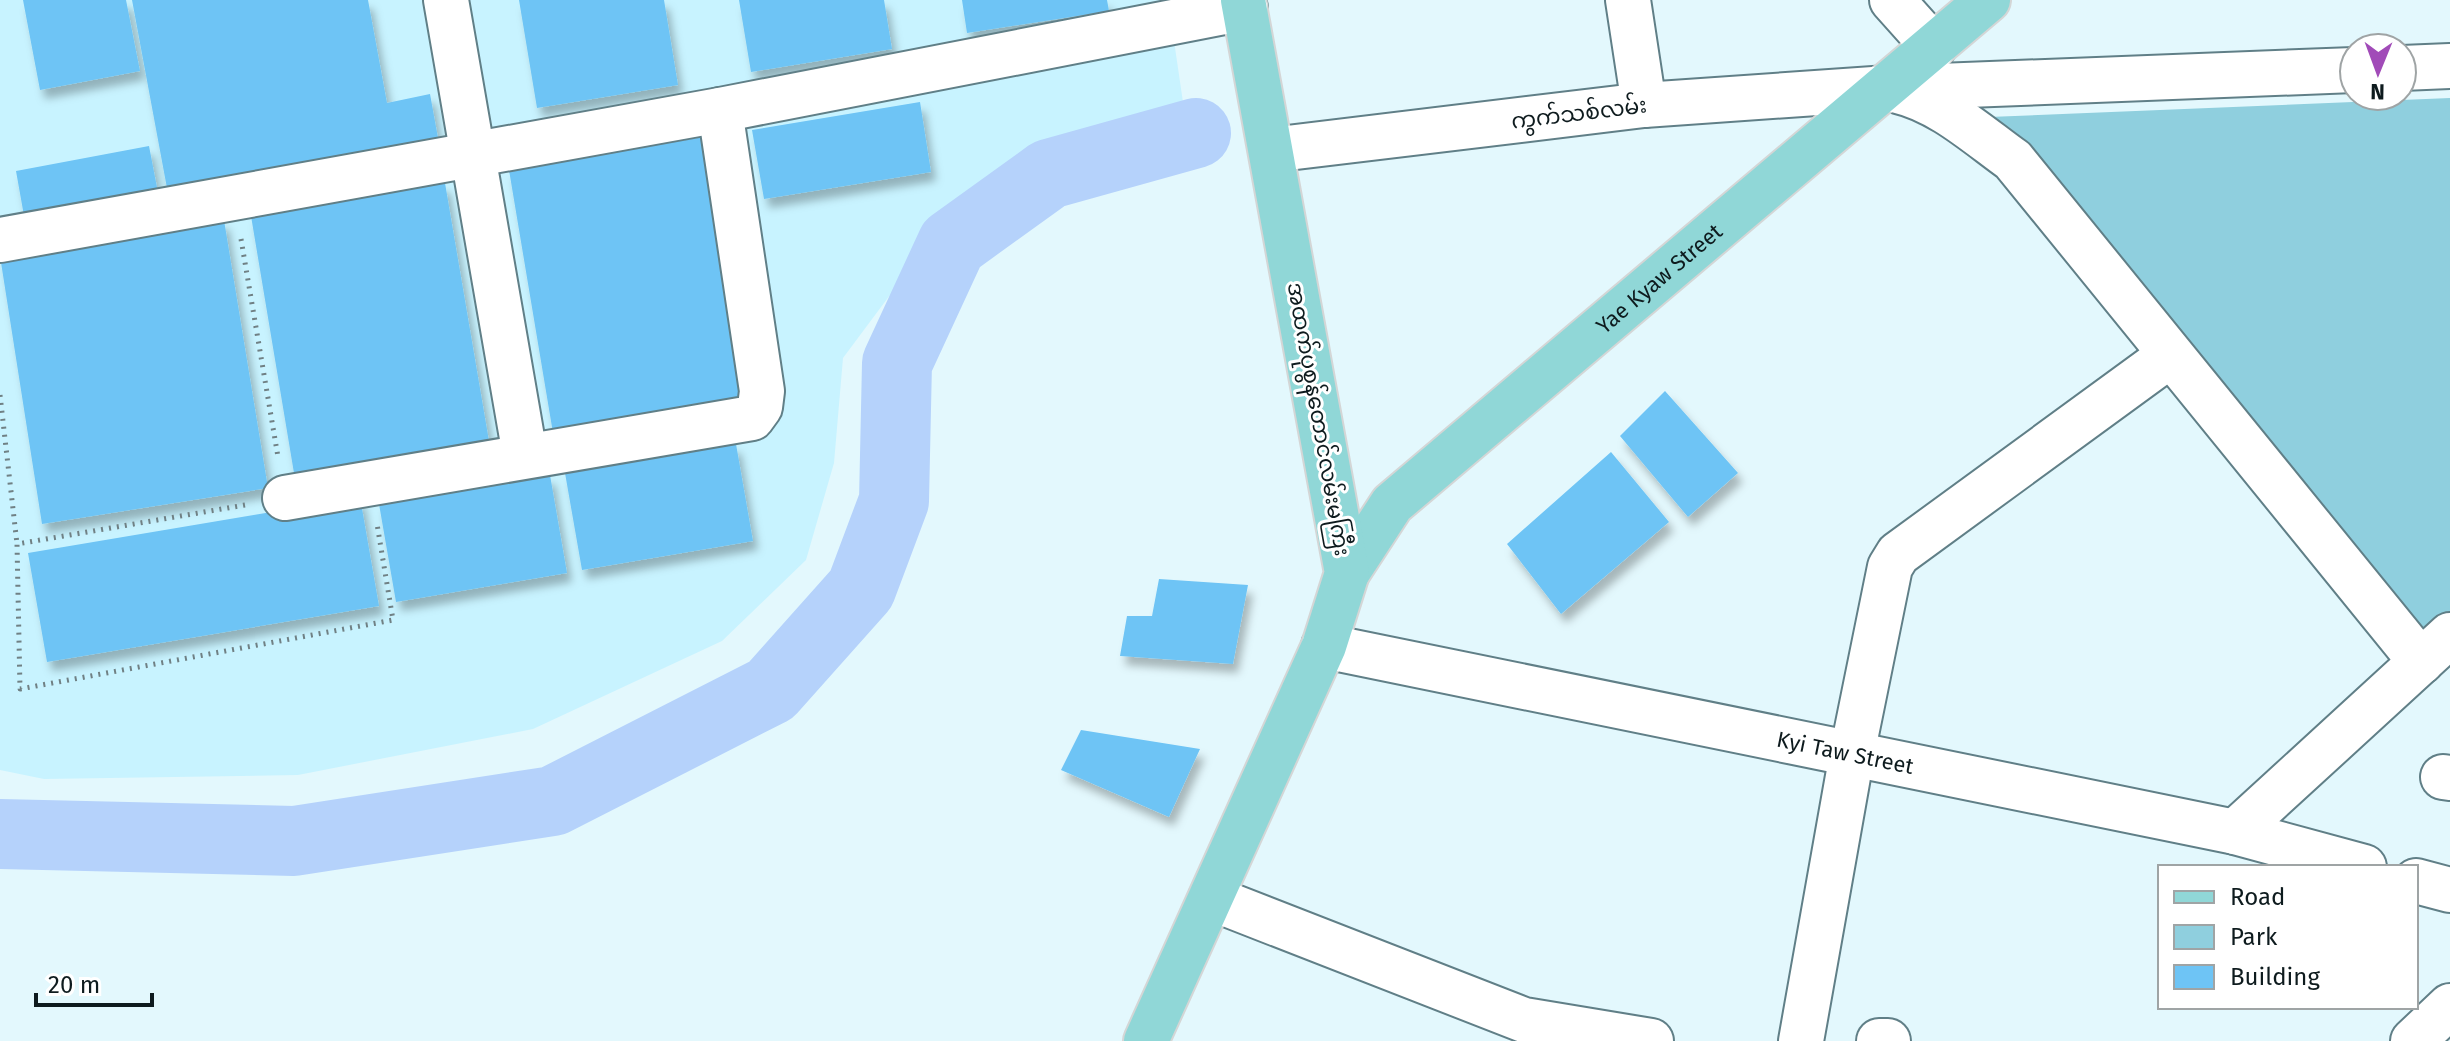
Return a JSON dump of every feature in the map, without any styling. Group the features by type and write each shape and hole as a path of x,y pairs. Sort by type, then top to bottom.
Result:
{"main road":[{"name":"Yae Kyaw Street","path":"1347,573 1392,504 1888,88 1988,0"},
{"name":"အထက်ပုစွန်တောင်လမ်းမကြီး","path":"1146,1041 1324,646 1347,573 1244,4"}],"street":[{"path":"446,0 525,455"},
{"path":"1628,0 1644,105"},
{"path":"1892,0 1934,47"},
{"path":"0,240 720,110 1155,14 1244,4"},
{"path":"2418,67 2450,66"},
{"name":"ကွက်သစ်လမ်း","path":"1271,150 1644,105 1888,88 2338,71"},
{"path":"1888,88 1915,95 2013,160 2169,356 2435,649 2235,832"},
{"path":"285,498 752,418 760,407 762,391 720,110"},
{"path":"1801,1041 1885,580 1898,554 2169,356"},
{"name":"Kyi Taw Street","path":"1324,646 2235,832 2357,865"},
{"path":"2418,882 2450,890"},
{"path":"1211,898 1524,1020 1651,1041"},
{"path":"2413,1041 2450,1006"},
{"path":"1879,1041 1888,1041"}],"path":[{"path":"17,544 285,498 234,198"},
{"path":"0,395 17,544 20,689 393,620 370,483"}],"shaded area":[{"path":"0,0 1168,0 1184,109 1033,146 934,236 843,358 834,463 806,560 722,641 533,729 298,775 44,779 0,770"}],"green space":[{"path":"2450,98 2450,617 2424,641 1989,117 2338,103 2338,112 2418,112 2418,99"}],"building":[{"path":"23,0 126,0 140,71 40,90"},
{"path":"132,0 368,0 387,103 430,94 440,149 169,199"},
{"path":"519,0 664,0 678,85 537,108"},
{"path":"739,0 884,0 892,49 751,72"},
{"path":"962,0 1107,0 1109,11 967,33"},
{"path":"920,102 931,172 764,199 752,130"},
{"path":"703,137 747,400 553,433 509,170"},
{"path":"149,146 160,203 26,227 16,171"},
{"path":"445,183 490,447 295,479 251,216"},
{"path":"224,220 268,488 42,524 0,256"},
{"path":"1665,391 1738,473 1688,517 1620,436"},
{"path":"736,444 753,541 582,570 565,473"},
{"path":"1611,452 1669,522 1561,614 1507,544"},
{"path":"550,475 567,573 396,602 379,504"},
{"path":"360,497 379,606 47,662 28,553"},
{"path":"1159,579 1248,585 1233,664 1120,656 1127,616 1152,616"},
{"path":"1081,730 1200,749 1169,817 1061,770"}],"waterway":[{"path":"0,834 294,841 553,801 771,690 861,589 894,501 897,363 952,244 1049,174 1196,133"}]}
